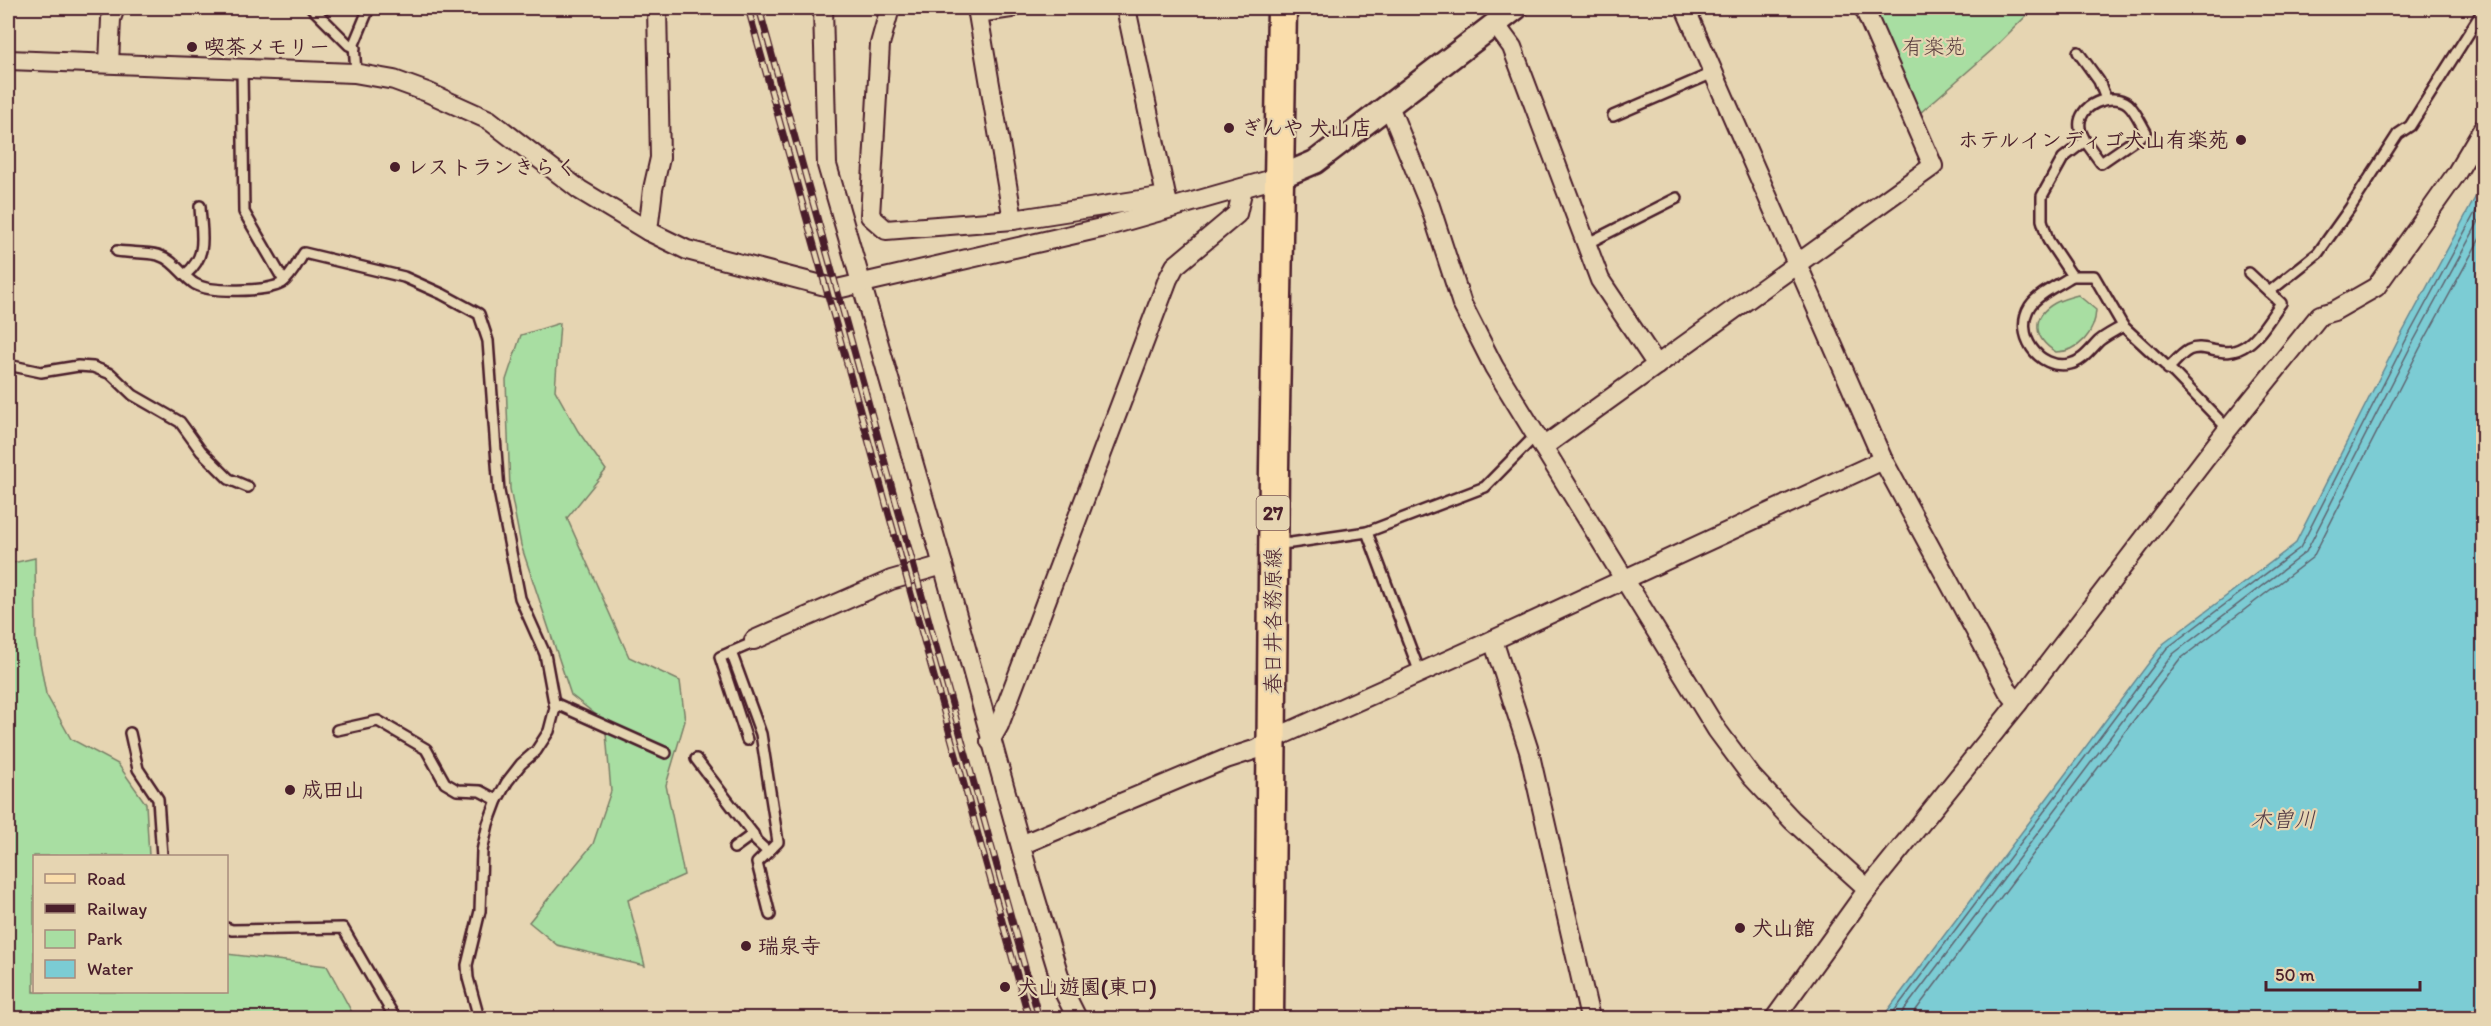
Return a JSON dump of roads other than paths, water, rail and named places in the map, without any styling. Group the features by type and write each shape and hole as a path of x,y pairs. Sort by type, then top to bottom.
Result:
{"main road":[{"name":"春日井各務原線","path":"1269,1018 1273,544 1282,8"}],"street":[{"path":"109,63 111,19 115,8"},
{"path":"648,231 653,189 660,158 657,8"},
{"path":"823,8 826,165 943,565 990,741 1064,992 1077,1018"},
{"path":"890,8 880,45 870,216 886,230 1013,220 1168,202 1243,188 1280,177 1315,162 1516,8"},
{"path":"1011,8 977,10 1013,220"},
{"path":"1126,8 1168,202"},
{"path":"1685,8 1883,460 2008,691 2018,703"},
{"path":"1539,441 1657,365 1932,166 1864,8"},
{"path":"1495,24 1512,47 1600,280 1657,365"},
{"path":"8,60 356,74 394,80 489,120 580,190 648,231 687,249 837,289 1089,231 1168,202"},
{"path":"1389,106 1430,206 1462,304 1494,367 1624,580 1717,730 1752,777 1792,820 1868,889"},
{"path":"1775,1018 1868,889 2018,703 2228,429 2320,315 2342,307 2376,287 2456,174 2484,127"},
{"path":"990,741 1003,714 1168,279 1175,266 1237,214 1243,188"},
{"path":"1021,845 1226,759 1257,749 1273,739 1883,460"},
{"path":"755,641 891,580 943,565"},
{"path":"1493,640 1529,751 1590,1018"}],"lane":[{"path":"312,8 349,45 355,48"},
{"path":"356,74 355,48 369,8"},
{"path":"2269,292 2318,253 2398,134 2410,126 2484,9"},
{"path":"2078,52 2099,81 2106,99"},
{"path":"242,70 244,212 284,281"},
{"path":"1614,116 1713,74"},
{"path":"2113,98 2128,104 2146,132 2101,163 2085,141 2079,127 2083,114 2095,102 2106,99 2113,98"},
{"path":"2072,276 2048,240 2042,220 2042,196 2063,158 2085,141"},
{"path":"1586,244 1677,198"},
{"path":"186,274 201,257 200,206"},
{"path":"117,251 159,255 186,274 193,283 206,288 240,290 274,287 284,281 304,253 404,277 479,314 488,341 499,491 520,598 545,654 554,703 549,731 536,751 521,764 497,800 482,851 480,911 467,965 468,978 479,1018"},
{"path":"2168,369 2189,350 2204,348 2214,352 2227,352 2251,343 2281,303 2249,273"},
{"path":"2123,326 2101,340 2083,358 2072,363 2051,363 2032,351 2025,329 2026,318 2031,306 2038,298 2072,276 2094,276 2123,326 2228,429"},
{"path":"8,365 41,372 78,366 93,367 111,374 133,395 180,422 201,451 229,479 248,487"},
{"path":"1273,544 1366,532 1485,487 1539,441"},
{"path":"1366,532 1420,673"},
{"path":"747,740 720,657 755,641"},
{"path":"731,652 761,734 778,842 757,863 770,915"},
{"path":"554,703 666,753"},
{"path":"337,729 378,721 426,749 445,783 457,790 480,791 497,800"},
{"path":"130,733 138,769 158,799 162,855"},
{"path":"696,759 756,841 768,852"},
{"path":"734,848 753,834"},
{"path":"228,929 343,928 395,1018"}],"water":[{"name":"木曽川","path":"2483,183 2483,1018 1882,1018 2163,644 2295,544 2400,337"}],"railway":[{"path":"748,8 1029,1018"},
{"path":"759,8 1039,1018"}],"place":[{"name":"喫茶メモリー","path":"192,47"},
{"name":"ぎんや 犬山店","path":"1229,128"},
{"name":"ホテルインディゴ犬山有楽苑","path":"2241,140"},
{"name":"レストランきらく","path":"395,167"},
{"name":"成田山","path":"290,790"},
{"name":"犬山館","path":"1740,928"},
{"name":"瑞泉寺","path":"746,946"},
{"name":"犬山遊園(東口)","path":"1005,987"}],"park label":[{"name":"有楽苑","path":"1934,47"}]}
